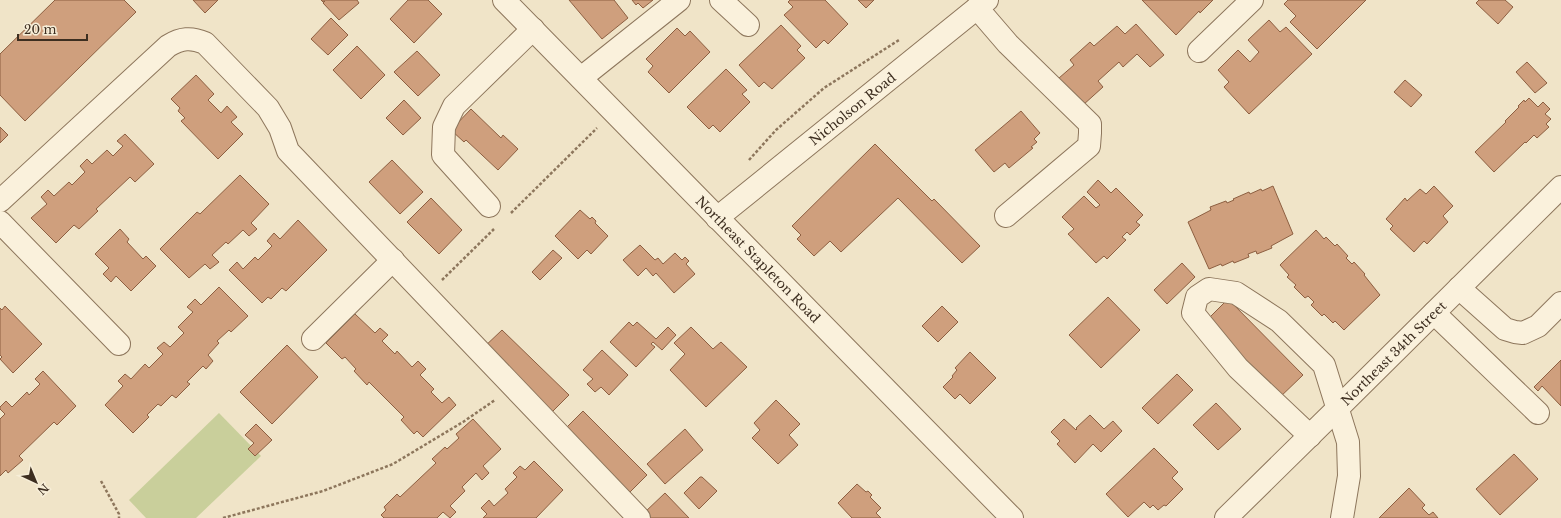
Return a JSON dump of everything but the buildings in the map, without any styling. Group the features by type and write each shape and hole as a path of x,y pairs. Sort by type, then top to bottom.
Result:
{"street":[{"path":"581,78 679,0"},
{"path":"721,0 748,25"},
{"path":"1199,52 1252,0"},
{"name":"Northeast Stapleton Road","path":"512,2 533,29 1012,518"},
{"path":"982,4 1008,44 1090,124 1088,146 1006,216"},
{"name":"Nicholson Road","path":"717,218 982,4"},
{"path":"498,212 443,155 444,127 454,106 533,29"},
{"path":"0,201 168,46 177,41 186,39 205,43 268,108 280,128 288,151 639,518"},
{"name":"Northeast 34th Street","path":"1226,518 1561,187"},
{"path":"0,222 119,344"},
{"path":"313,339 393,260"},
{"path":"1459,288 1505,329 1515,332 1523,333 1538,326 1561,303"},
{"path":"1310,436 1238,368 1193,313 1197,297 1209,289 1236,293 1279,321 1324,365 1348,442 1349,476 1342,518"},
{"path":"1434,313 1538,413"}],"path":[{"path":"498,212 614,112"},
{"path":"426,295 494,229"},
{"path":"223,518 323,492 393,464 463,422 513,387"},
{"path":"101,481 119,514 119,518"}],"green space":[{"path":"219,413 261,456 196,518 146,518 129,500"}]}
